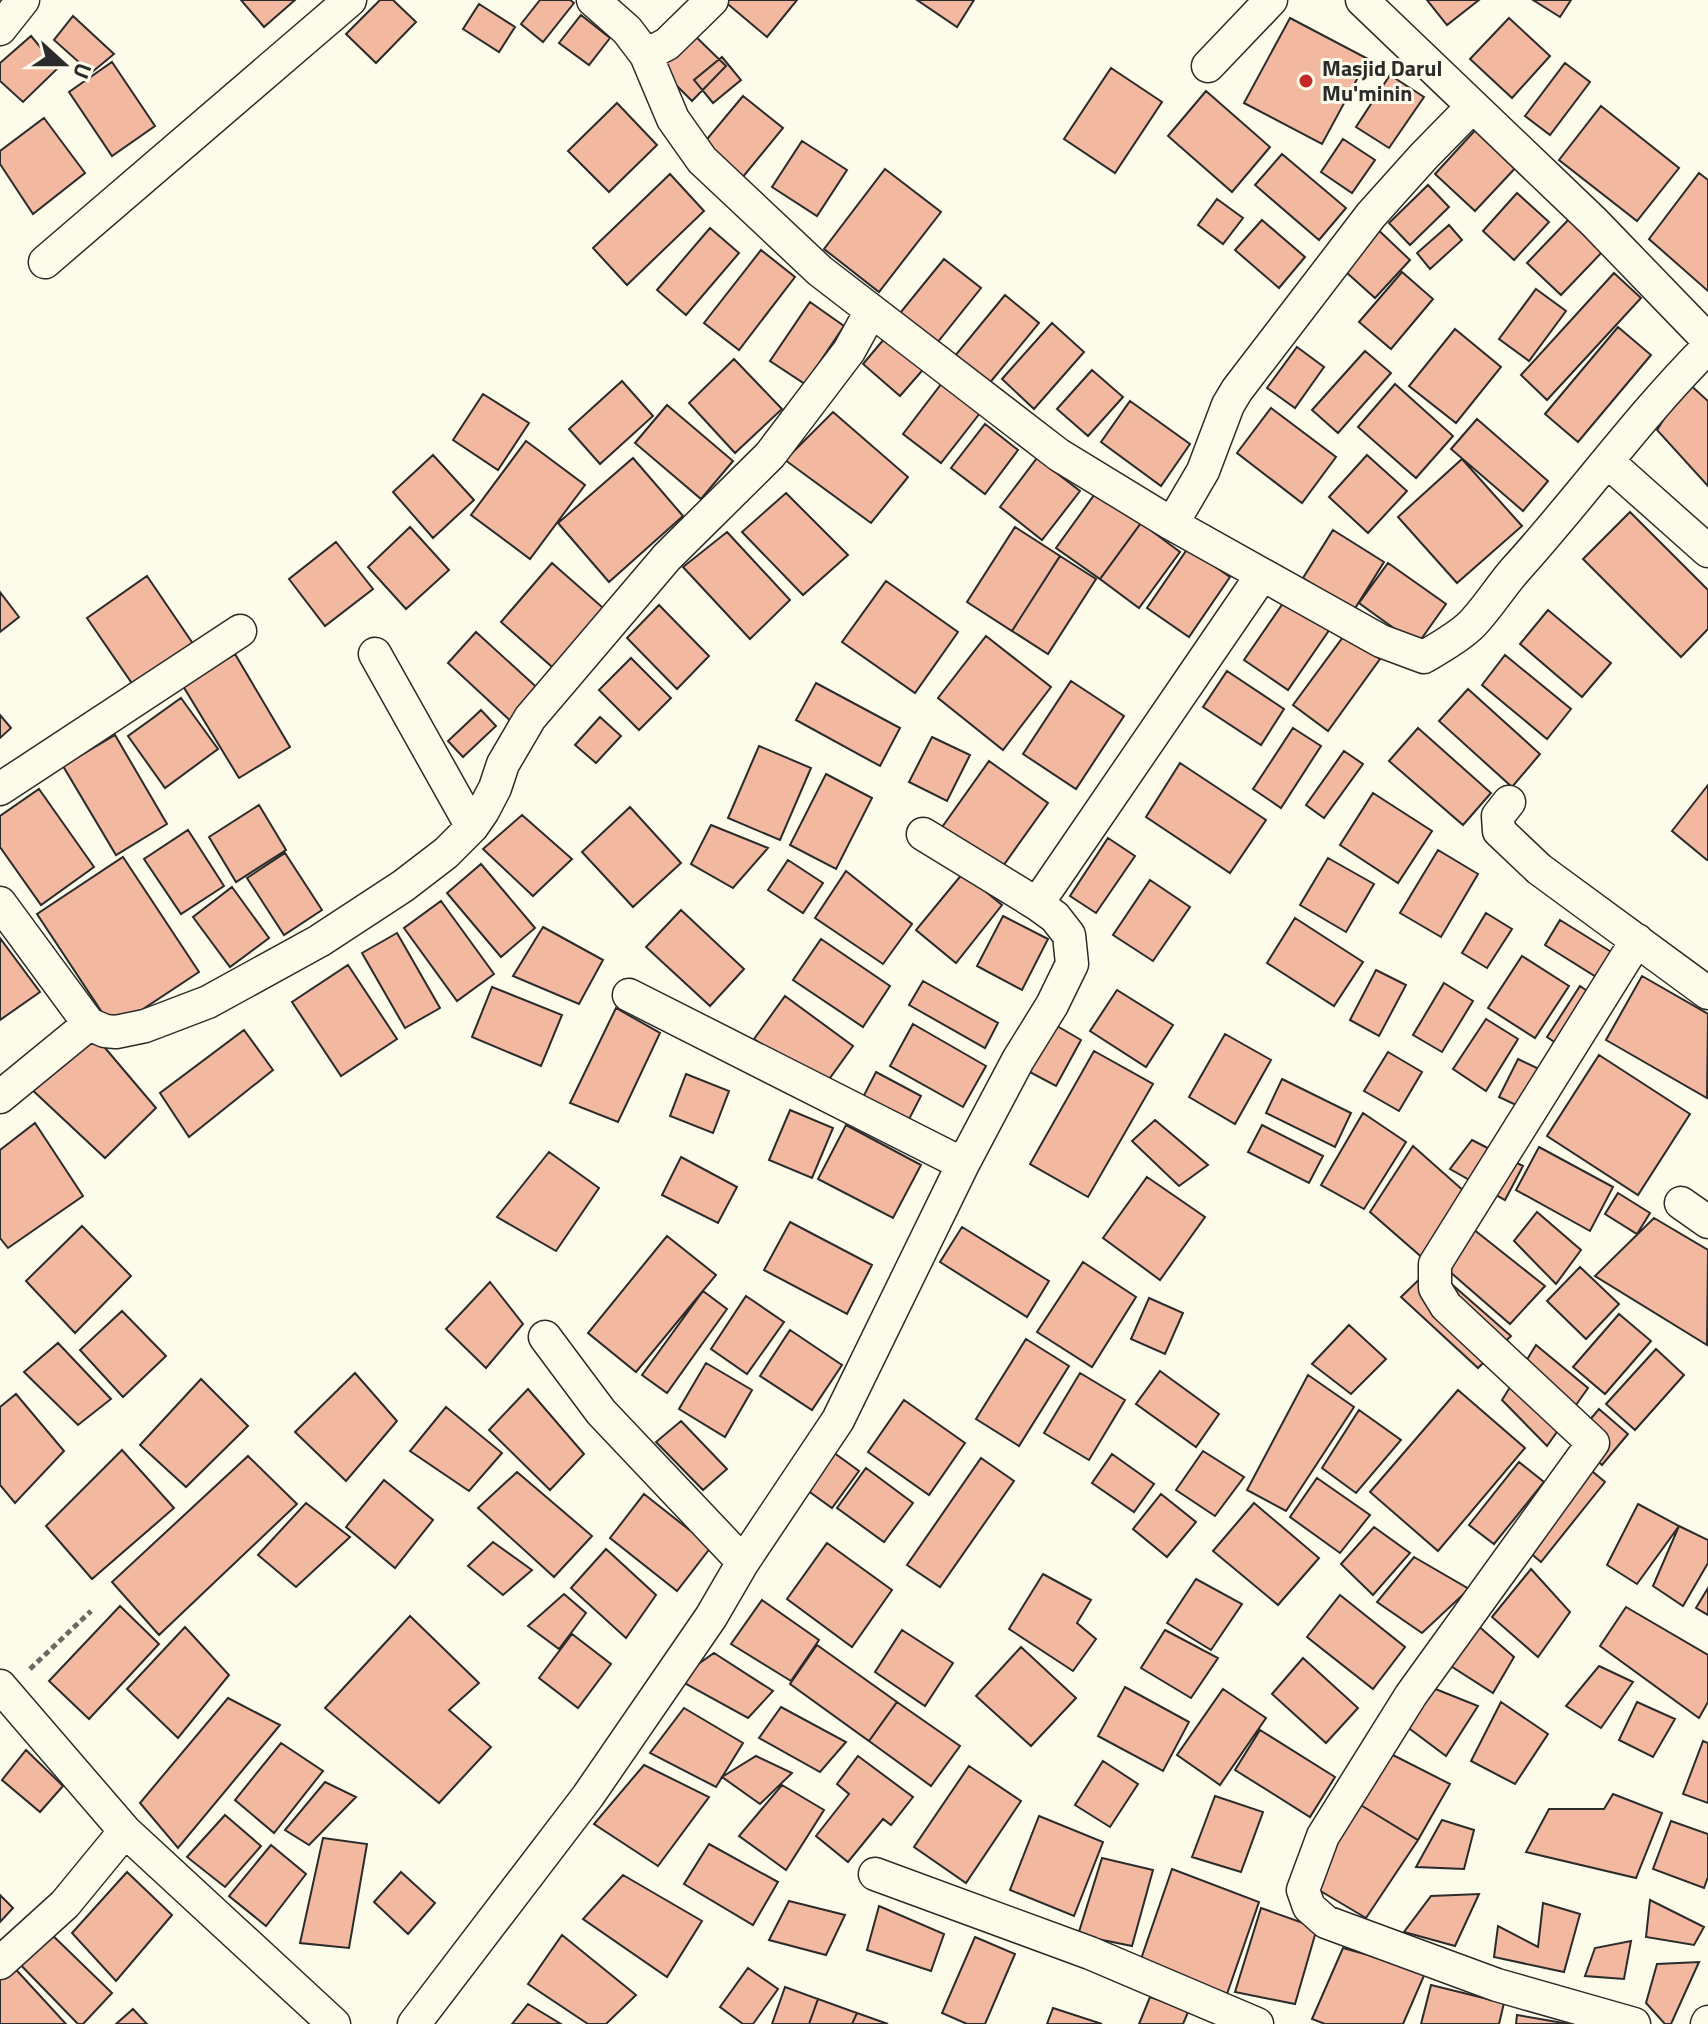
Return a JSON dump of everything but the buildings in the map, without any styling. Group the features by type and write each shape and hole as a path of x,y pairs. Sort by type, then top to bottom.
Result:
{"street":[{"path":"0,29 23,0"},
{"path":"45,262 350,0"},
{"path":"593,0 627,30 646,55 673,119 702,160 820,271 1059,455 1172,524 1381,641 1424,657 1452,641 1471,625 1670,385 1708,347"},
{"path":"646,55 667,44 712,0"},
{"path":"1208,66 1271,0"},
{"path":"1366,1 1594,222 1708,340"},
{"path":"1172,524 1203,471 1228,405 1237,390 1371,215 1472,107"},
{"path":"0,903 89,1024 96,1029 116,1032 169,1018 208,1002 319,941 403,886 446,853 472,827 530,718 667,557 770,455 849,351 871,311"},
{"path":"1608,462 1708,551"},
{"path":"1037,904 1262,575"},
{"path":"0,789 240,631"},
{"path":"375,654 472,827"},
{"path":"1509,802 1498,816 1499,831 1539,869 1708,993"},
{"path":"414,2024 588,1796 711,1617 743,1562 838,1420 963,1164 1072,964 1069,935 1055,917 923,834"},
{"path":"1634,2024 1497,1985 1326,1922 1309,1907 1303,1890 1323,1836 1411,1695 1593,1443 1446,1306 1435,1288 1435,1264 1637,940"},
{"path":"629,995 963,1164"},
{"path":"0,1097 89,1024"},
{"path":"1681,1203 1708,1222"},
{"path":"545,1337 601,1412 743,1562"},
{"path":"3,1689 125,1831 334,2024"},
{"path":"0,1963 65,1904 125,1831"},
{"path":"875,1874 1090,1953 1257,2024"}],"path":[{"path":"3,1689 91,1611"}],"place":[{"name":"Masjid Darul Mu'minin","path":"1306,81"}]}
